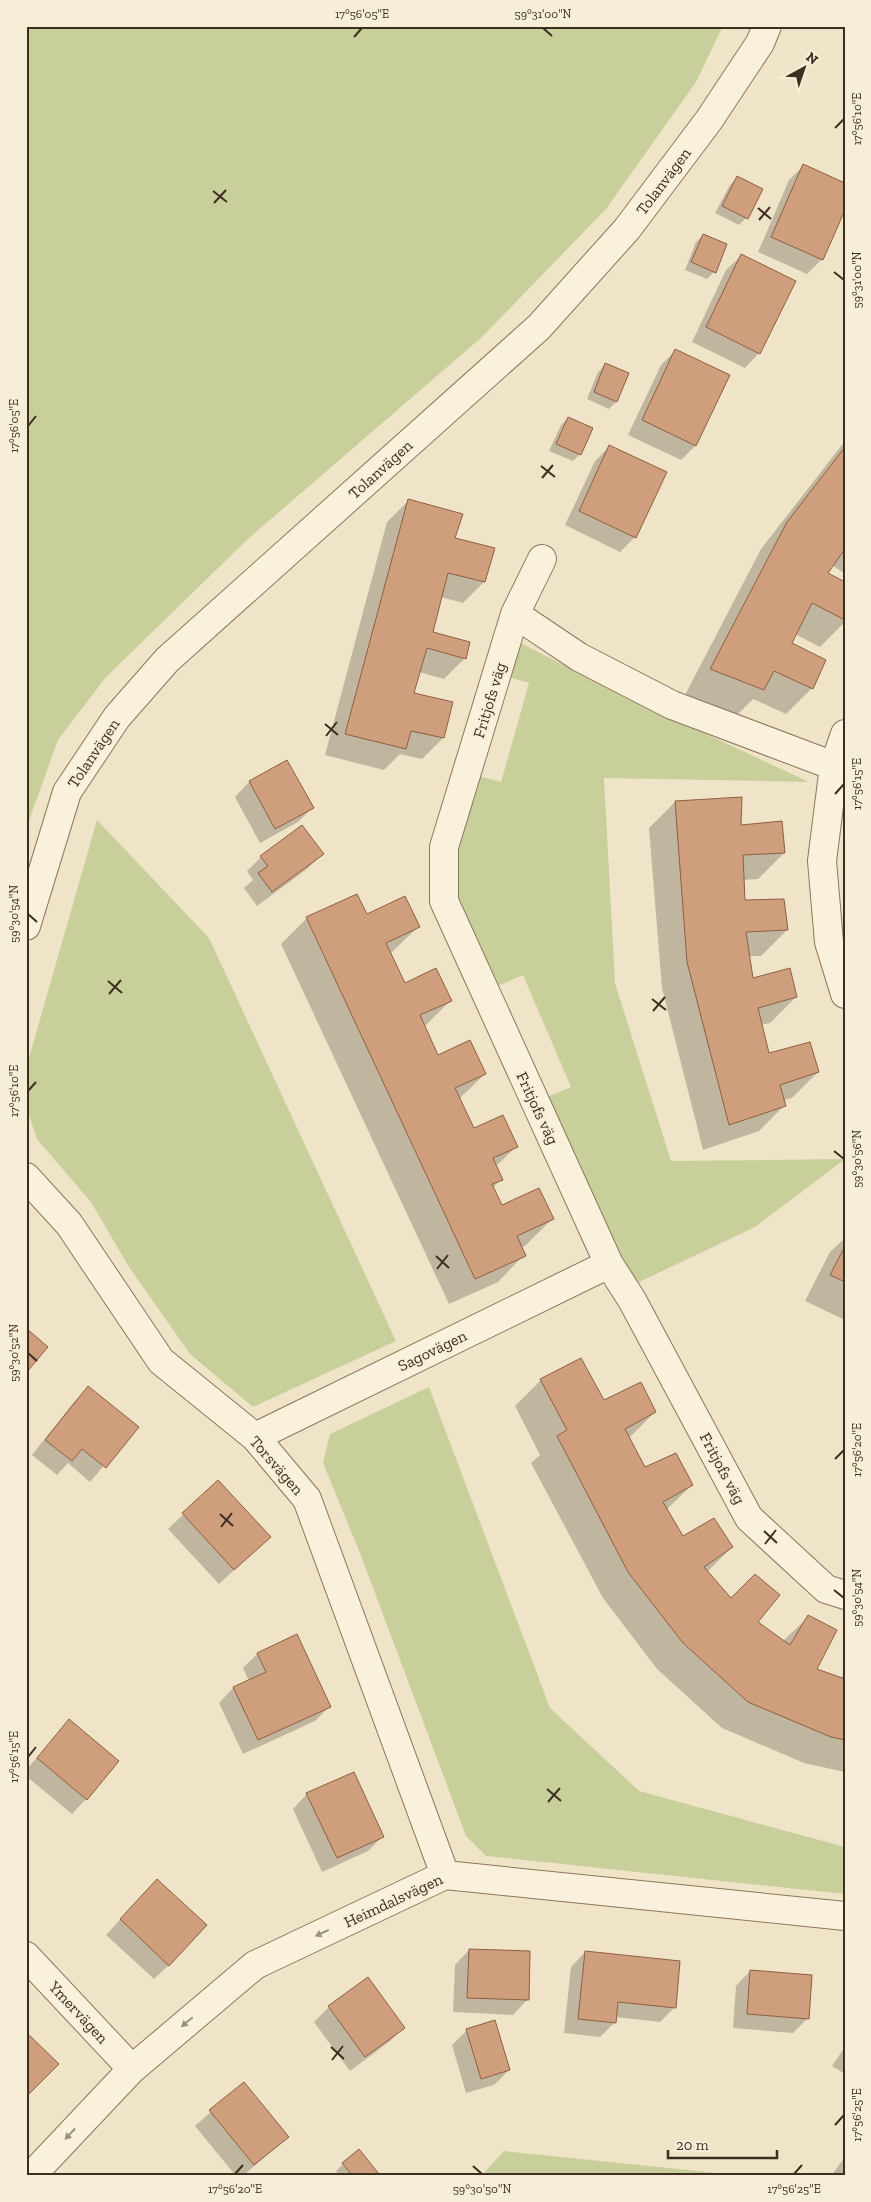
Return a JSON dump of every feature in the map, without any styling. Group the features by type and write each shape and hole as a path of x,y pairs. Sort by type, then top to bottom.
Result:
{"street":[{"name":"Tolanvägen","path":"26,926 67,792 117,717 167,660 539,327 627,229 709,120 760,43 767,26"},
{"name":"Fritjofs väg","path":"542,559 515,614 444,847 444,901 610,1264 632,1300 749,1518 826,1589 845,1596"},
{"path":"515,614 579,658 672,705 834,766"},
{"path":"845,734 834,766 822,861 829,942 845,994"},
{"name":"Torsvägen","path":"26,1177 69,1224 161,1361 255,1437 307,1500 445,1875"},
{"name":"Sagovägen","path":"255,1437 610,1264"},
{"name":"Heimdalsvägen","path":"31,2176 132,2069 255,1965 445,1875 845,1916"},
{"name":"Ymervägen","path":"26,1956 132,2069"}],"green space":[{"path":"26,26 723,26 696,82 606,209 482,337 249,538 106,677 58,740 26,829"},
{"path":"515,640 620,694 809,782 604,778 615,983 671,1161 845,1159 755,1227 635,1284 542,1099 571,1087 523,975 493,988 456,905 455,850 475,775 501,782 529,683 504,676"},
{"path":"97,820 209,938 396,1341 253,1407 190,1354 129,1267 91,1202 37,1139 26,1107 26,1068"},
{"path":"429,1387 550,1708 639,1791 845,1847 845,1894 486,1856 466,1836 360,1553 323,1463 330,1434"},
{"path":"504,2151 746,2176 481,2176"}],"building":[{"path":"803,164 845,183 845,210 823,260 771,237"},
{"path":"737,176 763,189 748,219 722,206"},
{"path":"703,234 727,244 716,273 691,262"},
{"path":"741,254 796,281 760,354 706,327"},
{"path":"675,349 730,375 696,446 642,420"},
{"path":"605,363 629,373 617,402 594,392"},
{"path":"568,417 593,428 581,455 556,444"},
{"path":"609,445 667,472 636,538 579,511"},
{"path":"845,447 845,549 828,573 845,582 845,620 812,603 792,643 826,660 813,689 774,671 764,690 710,669 787,522"},
{"path":"408,499 463,514 455,538 495,548 485,582 448,573 433,632 470,642 466,659 427,648 414,693 453,702 444,738 411,731 406,749 345,734"},
{"path":"287,760 314,808 275,829 249,781"},
{"path":"742,797 741,825 782,821 785,853 743,855 745,900 784,899 788,930 746,932 753,978 790,968 797,997 758,1008 769,1053 810,1042 819,1072 780,1085 786,1106 729,1125 687,962 675,801"},
{"path":"302,825 324,854 272,892 258,873 268,866 260,856"},
{"path":"357,894 367,914 405,896 420,927 386,943 405,983 436,968 452,1001 420,1015 438,1055 470,1040 486,1074 455,1088 474,1128 503,1115 518,1147 493,1158 503,1180 492,1184 502,1205 539,1188 554,1219 517,1236 526,1256 475,1279 306,917"},
{"path":"845,1246 845,1282 830,1275"},
{"path":"26,1328 48,1347 26,1373"},
{"path":"581,1358 604,1400 641,1382 656,1412 625,1429 645,1467 676,1453 693,1485 663,1502 683,1536 714,1518 733,1547 704,1567 731,1598 755,1574 780,1595 758,1622 790,1645 808,1615 837,1630 817,1669 845,1679 845,1740 831,1737 748,1702 683,1643 628,1572 557,1436 567,1430 540,1379"},
{"path":"88,1386 139,1427 106,1468 82,1449 72,1461 45,1440"},
{"path":"218,1480 271,1537 234,1570 182,1513"},
{"path":"297,1634 331,1707 258,1740 233,1687 266,1672 257,1653"},
{"path":"69,1719 119,1761 87,1800 37,1758"},
{"path":"354,1772 384,1837 337,1858 306,1793"},
{"path":"157,1879 207,1925 169,1966 120,1919"},
{"path":"469,1949 530,1951 529,2000 467,1998"},
{"path":"585,1951 680,1961 676,2008 618,2002 616,2023 578,2019"},
{"path":"750,1970 812,1975 809,2019 747,2014"},
{"path":"368,1977 405,2028 365,2057 328,2006"},
{"path":"495,2020 510,2070 481,2079 466,2029"},
{"path":"26,2032 59,2064 28,2095 26,2094"},
{"path":"244,2082 289,2137 254,2165 209,2110"},
{"path":"359,2149 379,2174 377,2176 353,2176 342,2163"}]}
